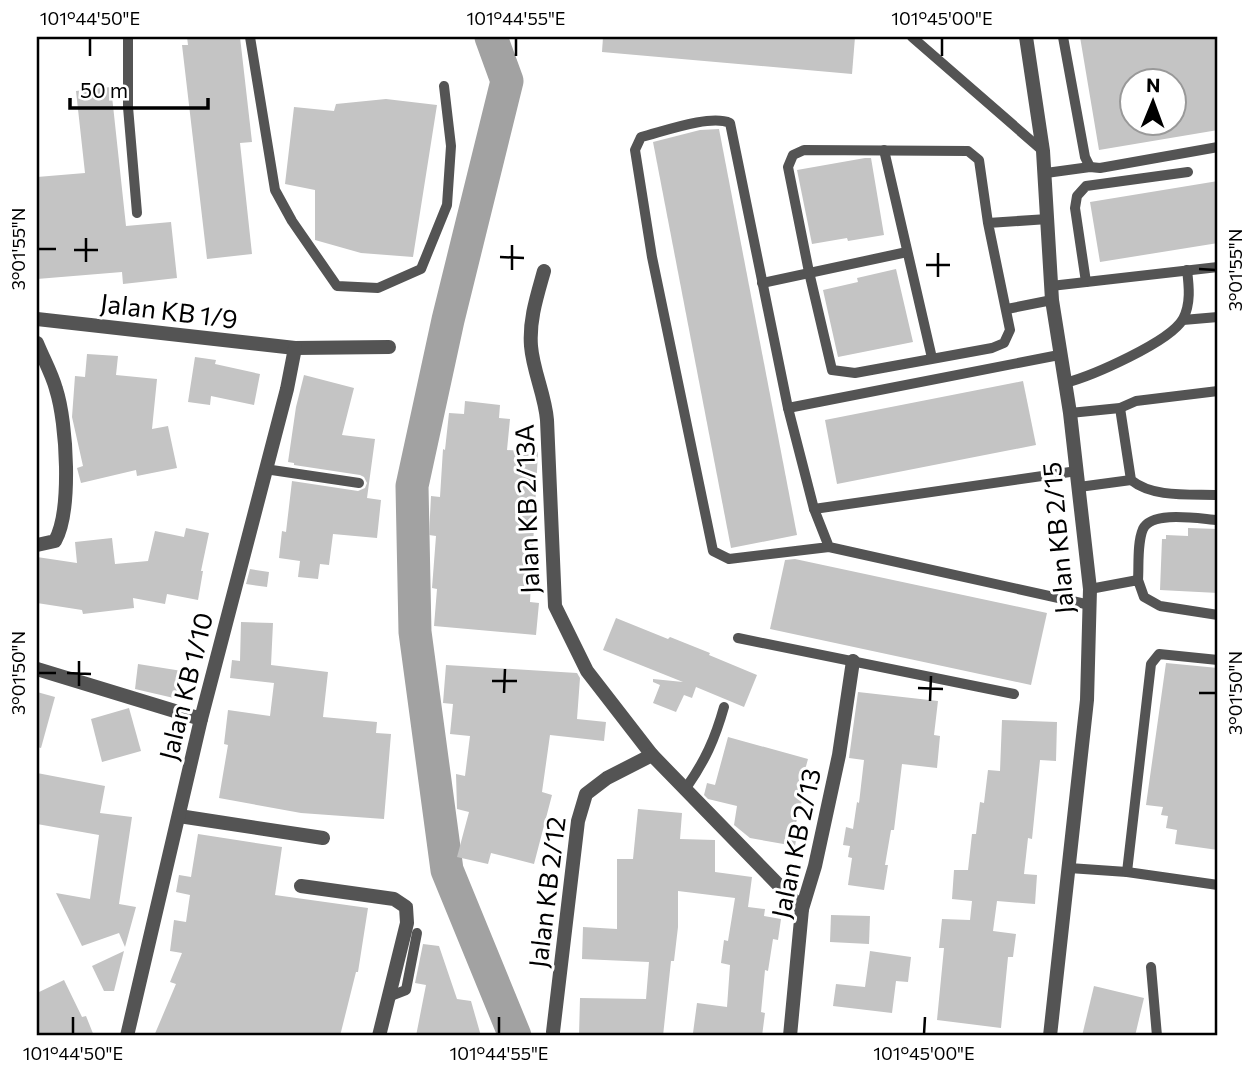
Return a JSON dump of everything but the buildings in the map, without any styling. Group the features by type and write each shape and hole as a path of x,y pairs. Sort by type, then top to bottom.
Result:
{"street":[{"name":"Jalan KB 2/15","path":"1026,37 1046,173 1051,293 1070,413 1090,589 1087,699 1050,1036"},
{"name":"Jalan KB 2/13A","path":"544,271 532,316 531,348 545,399 547,420 555,606 587,671 652,755 802,909"},
{"name":"Jalan KB 1/9","path":"37,319 295,348 389,347"},
{"path":"37,343 56,388 63,420 65,464 62,530 55,541 37,545"},
{"name":"Jalan KB 1/10","path":"127,1036 201,719 287,389 295,348"},
{"name":"Jalan KB 2/13","path":"790,1036 802,909 815,866 839,755 853,661"},
{"path":"37,669 201,719"},
{"name":"Jalan KB 2/12","path":"553,1032 578,821 586,794 607,778 652,755"},
{"path":"179,816 323,838"},
{"path":"301,886 394,899 406,907 412,928 388,997 379,1036"}],"lane":[{"path":"128,37 128,107 137,213"},
{"path":"250,37 275,190 292,221 337,286 378,288 421,269 447,205 451,146 444,86"},
{"path":"912,37 1043,151"},
{"path":"1063,37 1085,157 1090,167"},
{"path":"829,547 814,509 788,408 730,123 710,121 640,137 635,150 652,257 713,551 729,559 829,547 1090,605"},
{"path":"1046,173 1100,168 1218,147"},
{"path":"804,150 884,150 968,151 979,160 988,223 1010,330 1004,343 992,348 855,373 832,370 788,166 793,155 804,150"},
{"path":"884,150 932,358"},
{"path":"1086,282 1075,208 1077,196 1086,186 1188,172"},
{"path":"988,223 1048,219"},
{"path":"762,283 908,252"},
{"path":"1007,309 1086,282 1218,267"},
{"path":"1065,383 1086,377 1159,341 1183,320 1189,296 1188,271"},
{"path":"1183,320 1218,317"},
{"path":"788,408 1059,355"},
{"path":"1070,413 1120,408 1136,401 1218,391"},
{"path":"1120,408 1131,480 1141,488 1157,492 1218,495"},
{"path":"265,469 359,483"},
{"path":"814,509 1077,471"},
{"path":"1079,487 1131,480"},
{"path":"1218,520 1162,517 1147,523 1142,532 1138,580 1144,597 1160,606 1218,615"},
{"path":"1090,589 1138,580"},
{"path":"738,638 1014,694"},
{"path":"1127,872 1151,664 1159,654 1218,660"},
{"path":"686,788 704,763 724,707"},
{"path":"1069,868 1127,872 1218,885"},
{"path":"1151,967 1157,1036"}],"waterway":[{"path":"491,37 507,81 448,320 412,486 415,632 447,870 515,1036"}]}
